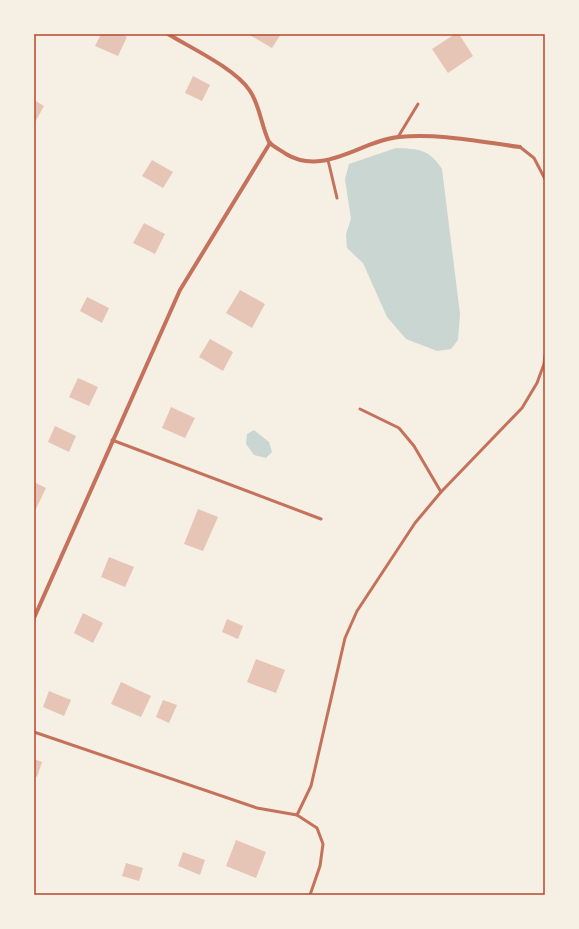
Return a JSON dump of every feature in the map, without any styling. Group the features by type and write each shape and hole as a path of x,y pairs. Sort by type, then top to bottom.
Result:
{"street":[{"path":"168,34 238,76 250,90 258,104 270,143 288,155 311,162 328,160 346,155 364,146 398,137 432,136 520,147"},
{"path":"34,618 180,290 270,143"}],"lane":[{"path":"398,137 418,104"},
{"path":"520,147 534,158 545,180"},
{"path":"328,160 337,198"},
{"path":"297,815 311,786 345,638 357,611 416,523 441,492 522,408 537,383 544,364 545,355"},
{"path":"360,410 399,428 414,446 441,492"},
{"path":"112,440 321,519"},
{"path":"34,732 257,808 297,815 317,828 323,844 320,866 310,895"}],"shaded area":[{"path":"396,148 423,151 433,157 442,169 460,314 458,340 451,349 437,351 406,339 387,317 363,263 347,248 346,234 351,219 345,179 349,164"},
{"path":"254,430 269,442 272,452 266,458 254,455 246,444 247,434"}],"building":[{"path":"101,34 121,34 127,37 118,56 95,46"},
{"path":"248,34 281,34 272,48"},
{"path":"455,34 459,34 473,56 448,73 432,49"},
{"path":"193,76 210,85 202,101 185,93"},
{"path":"34,100 44,106 34,124"},
{"path":"152,160 173,172 163,188 142,176"},
{"path":"144,223 165,234 155,254 133,243"},
{"path":"240,290 265,304 252,328 226,313"},
{"path":"87,297 109,308 102,323 80,311"},
{"path":"210,339 233,352 223,371 199,357"},
{"path":"78,378 98,387 89,406 69,397"},
{"path":"171,407 195,418 185,438 162,428"},
{"path":"55,426 76,436 69,452 48,442"},
{"path":"34,482 46,488 34,513"},
{"path":"198,509 218,517 203,551 184,544"},
{"path":"109,557 134,567 125,587 101,577"},
{"path":"83,613 103,623 93,643 74,633"},
{"path":"227,619 243,626 238,639 222,632"},
{"path":"256,659 285,670 276,693 247,682"},
{"path":"121,682 151,696 141,717 111,704"},
{"path":"49,691 71,700 64,716 43,707"},
{"path":"163,700 177,705 169,723 156,717"},
{"path":"34,759 42,762 37,777 34,776"},
{"path":"236,840 266,852 256,878 226,866"},
{"path":"183,852 205,860 200,875 178,866"},
{"path":"126,863 143,868 139,881 122,876"}]}
